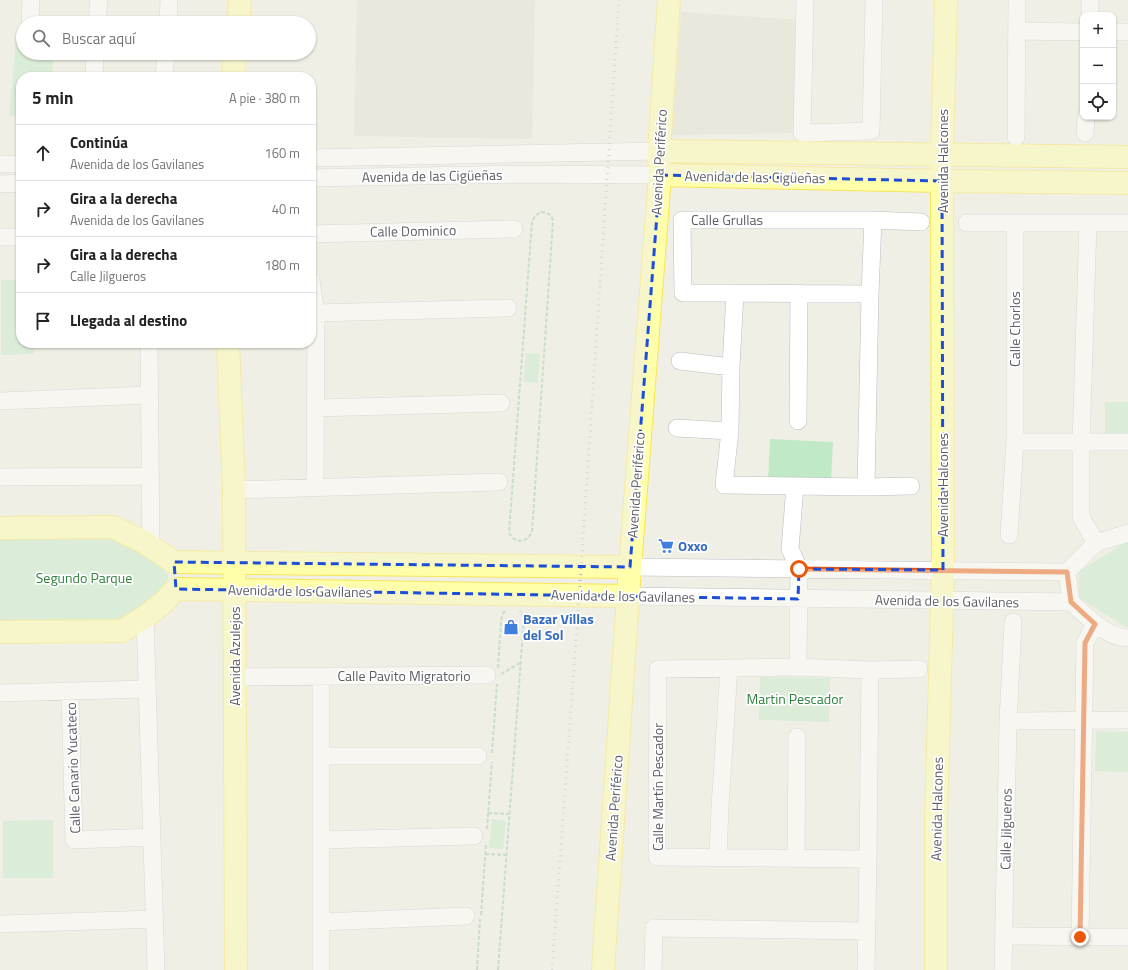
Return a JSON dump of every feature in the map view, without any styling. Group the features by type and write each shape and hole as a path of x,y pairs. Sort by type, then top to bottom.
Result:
{"main road":[{"path":"239,16 240,0"},
{"name":"Avenida Periférico","path":"603,970 630,567 660,175 659,151 669,0"},
{"name":"Avenida Halcones","path":"936,970 936,818 943,570 942,154 946,0"},
{"path":"233,72 234,60"},
{"name":"Avenida de las Cigüeñas","path":"659,151 1128,157"},
{"name":"Avenida de las Cigüeñas","path":"660,175 1128,183"},
{"name":"Avenida Azulejos","path":"228,348 234,490 236,970"},
{"path":"0,528 113,527 144,542 174,562 176,589 164,602 122,631 0,632"},
{"name":"Avenida de los Gavilanes","path":"174,562 630,567"},
{"path":"521,602 525,566"},
{"name":"Avenida de los Gavilanes","path":"176,589 521,602 628,596"}],"street":[{"path":"30,16 31,0"},
{"path":"98,16 99,0"},
{"path":"168,16 169,0"},
{"path":"805,0 802,133 871,131 874,0"},
{"path":"1016,137 1017,0"},
{"path":"1090,0 1090,12"},
{"path":"1017,31 1080,32"},
{"path":"1116,32 1128,32"},
{"path":"94,72 95,60"},
{"path":"164,72 165,60"},
{"name":"Avenida de las Cigüeñas","path":"316,158 659,151"},
{"path":"0,164 16,164"},
{"name":"Avenida de las Cigüeñas","path":"316,178 517,174 660,175"},
{"path":"0,184 16,183"},
{"name":"Calle Grullas","path":"870,294 683,293 682,220 873,220 921,222"},
{"path":"866,487 873,220"},
{"path":"967,222 1015,224 1128,223"},
{"name":"Calle Chorlos","path":"1009,535 1015,442 1015,224"},
{"path":"1088,224 1081,443 1081,517 1096,543"},
{"name":"Calle Dominico","path":"316,234 514,229"},
{"path":"0,237 16,237"},
{"path":"735,293 730,367 730,431 724,485 866,487 912,486"},
{"path":"798,422 799,293"},
{"path":"315,488 316,312 508,308"},
{"path":"149,348 151,547"},
{"path":"680,361 730,367"},
{"path":"0,401 149,395"},
{"path":"316,408 501,403"},
{"path":"677,428 730,431"},
{"path":"1015,442 1128,442"},
{"path":"0,477 150,476"},
{"path":"234,490 499,482"},
{"path":"795,486 790,549 799,569 798,667"},
{"path":"1128,533 1096,543 1067,572 1071,602 1095,624 1120,638 1128,638"},
{"name":"Avenida de los Gavilanes","path":"630,567 1067,572"},
{"name":"Avenida de los Gavilanes","path":"628,596 1071,602"},
{"path":"144,617 156,970"},
{"name":"Calle Jilgueros","path":"1003,970 1008,721 1013,622"},
{"path":"1080,937 1085,643 1095,624"},
{"name":"Calle Martín Pescador","path":"868,859 651,858 658,669 798,667 870,670 919,669"},
{"path":"718,858 729,668"},
{"path":"866,970 870,670"},
{"name":"Calle Pavito Migratorio","path":"235,677 492,680"},
{"name":"Calle Pavito Migratorio","path":"321,677 321,970"},
{"name":"Calle Canario Yucateco","path":"0,694 147,689"},
{"name":"Calle Canario Yucateco","path":"70,691 74,840 152,837"},
{"path":"1008,721 1128,720"},
{"path":"796,858 797,737"},
{"path":"321,756 478,756"},
{"path":"321,840 482,837"},
{"path":"321,922 466,916"},
{"path":"0,924 155,919"},
{"path":"653,970 654,928 867,931"},
{"path":"1004,936 1128,937"}],"path":[{"path":"541,212 551,215 554,221 532,532 528,538 521,541 514,539 509,533 532,222 534,216 541,212"},
{"path":"498,970 524,618 521,602"},
{"path":"507,610 502,615 501,622 498,676 520,663"},
{"path":"477,970 485,854 482,837 488,813 492,680"},
{"path":"488,813 509,814"},
{"path":"485,854 506,855"}],"highlighted area":[{"path":"660,175 942,181 943,570 799,569 798,599 176,589 174,562 630,567"}],"shaded area":[{"path":"357,0 535,0 532,139 354,136"},
{"path":"681,12 800,20 794,133 672,135"}],"green space":[{"path":"16,42 16,60 53,60 52,72 16,72 16,117 9,116"},
{"path":"1,280 16,280 16,348 34,348 34,354 1,355"},
{"path":"526,353 540,354 538,383 523,382"},
{"path":"1105,402 1128,402 1128,444 1105,444"},
{"path":"770,439 833,442 831,484 768,481"},
{"name":"Segundo Parque","path":"110,534 154,559 169,576 163,590 143,606 114,622 0,623 0,535"},
{"path":"1128,541 1128,628 1079,598 1079,571"},
{"name":"Martin Pescador","path":"760,677 830,678 829,722 759,720"},
{"path":"1096,731 1128,732 1128,772 1095,771"},
{"path":"492,819 506,821 503,849 489,848"},
{"path":"53,820 53,878 3,878 3,821"}],"railway":[{"path":"552,970 578,613 619,0"}],"place":[{"name":"Oxxo","path":"666,546"},
{"name":"Bazar Villas del Sol","path":"511,627"}],"route":[{"path":"799,569 1067,572 1071,602 1095,624 1085,643 1080,937"}]}
